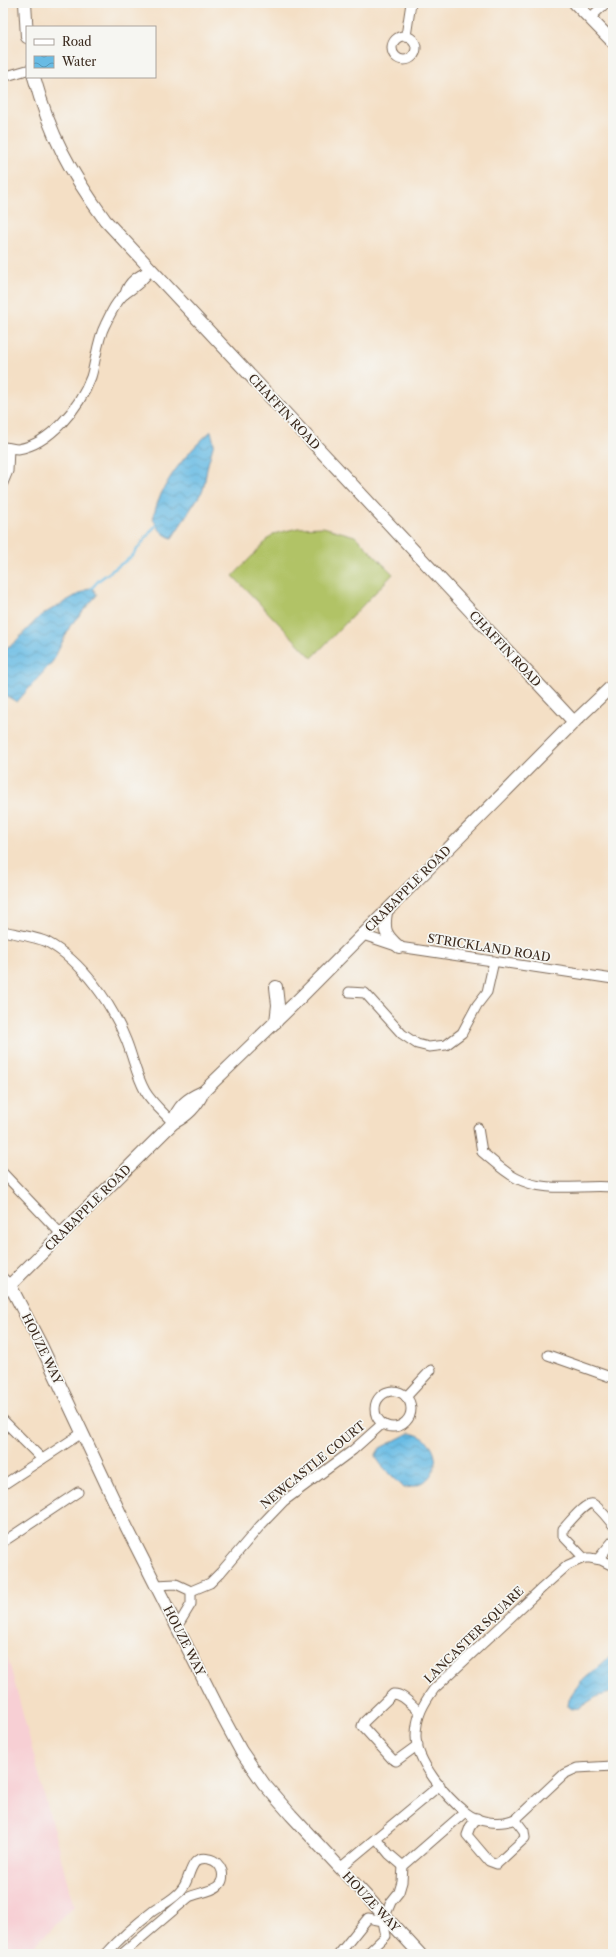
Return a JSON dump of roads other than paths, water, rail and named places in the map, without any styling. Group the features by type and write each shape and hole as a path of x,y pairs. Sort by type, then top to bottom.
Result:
{"street":[{"path":"25,3 26,26"},
{"path":"406,36 411,3"},
{"path":"575,3 613,42"},
{"path":"590,18 606,3"},
{"path":"3,77 26,70"},
{"name":"CHAFFIN ROAD","path":"34,78 43,108 59,148 80,186 105,220 574,722"},
{"path":"3,483 8,471 6,447 16,449 34,445 44,438 79,403 91,375 104,326 116,304 125,294 126,288 138,276 151,269"},
{"name":"CRABAPPLE ROAD","path":"5,1285 61,1234 173,1123 177,1111 192,1097 203,1092 276,1022 574,722 613,685"},
{"path":"559,706 562,724 559,737"},
{"path":"386,912 384,923 386,936 399,947"},
{"path":"3,931 46,942 66,956 87,977 106,999 126,1040 138,1076 146,1092 173,1123"},
{"name":"STRICKLAND ROAD","path":"363,935 399,947 613,979"},
{"path":"349,992 365,993 402,1034 417,1044 429,1047 446,1046 462,1033 477,1005 487,992 494,961"},
{"path":"276,987 278,1005 276,1022"},
{"path":"478,1128 482,1152 516,1178 529,1183 550,1187 613,1187"},
{"path":"3,1173 61,1234"},
{"name":"HOUZE WAY","path":"5,1285 82,1433 156,1585 241,1751 264,1784 286,1810 340,1868 384,1919 420,1954"},
{"path":"548,1355 613,1378"},
{"path":"406,1397 431,1370"},
{"name":"NEWCASTLE COURT","path":"389,1391 401,1393 406,1397 411,1407 408,1419 404,1423 393,1428 382,1424 378,1420 374,1408 379,1397 389,1391"},
{"path":"3,1420 42,1459"},
{"name":"NEWCASTLE COURT","path":"191,1591 210,1582 221,1572 260,1526 284,1501 353,1450 382,1424"},
{"path":"3,1485 82,1433"},
{"path":"3,1542 78,1492"},
{"path":"584,1558 563,1536 563,1529 584,1507 589,1504 594,1504 613,1525"},
{"path":"598,1559 613,1541"},
{"name":"LANCASTER SQUARE","path":"515,1819 508,1822 488,1822 477,1818 465,1812 440,1785 425,1765 416,1738 422,1705 434,1689 568,1565 584,1558 598,1559 613,1566"},
{"path":"156,1585 176,1584 191,1591 191,1604 177,1626"},
{"path":"418,1746 396,1761 392,1759 362,1726 364,1722 393,1694 398,1693 420,1712"},
{"path":"477,1818 470,1827 467,1835 489,1861 497,1864 525,1838 524,1831 515,1819 564,1774 576,1768 613,1766"},
{"path":"340,1868 440,1785"},
{"path":"367,1954 386,1936 384,1919 392,1902 399,1892 402,1882 403,1866 465,1812"},
{"path":"376,1838 389,1854 403,1866"},
{"path":"106,1954 116,1943 135,1925 185,1893 124,1953 116,1943"},
{"path":"339,1954 368,1918 384,1919"}],"water":[{"path":"211,431 214,443 203,490 172,538 169,537 161,531 153,519 161,493 183,460"},
{"path":"89,588 94,590 97,595 70,626 53,661 17,702 3,694 3,650 14,643 40,616"},
{"path":"409,1433 421,1437 429,1443 434,1452 435,1462 433,1471 427,1479 417,1485 404,1488 382,1466 375,1456 380,1448"},
{"path":"613,1652 613,1692 596,1697 579,1708 571,1709 568,1707 569,1699 573,1691"}],"waterway":[{"path":"91,589 99,580 131,557 156,525"}]}
